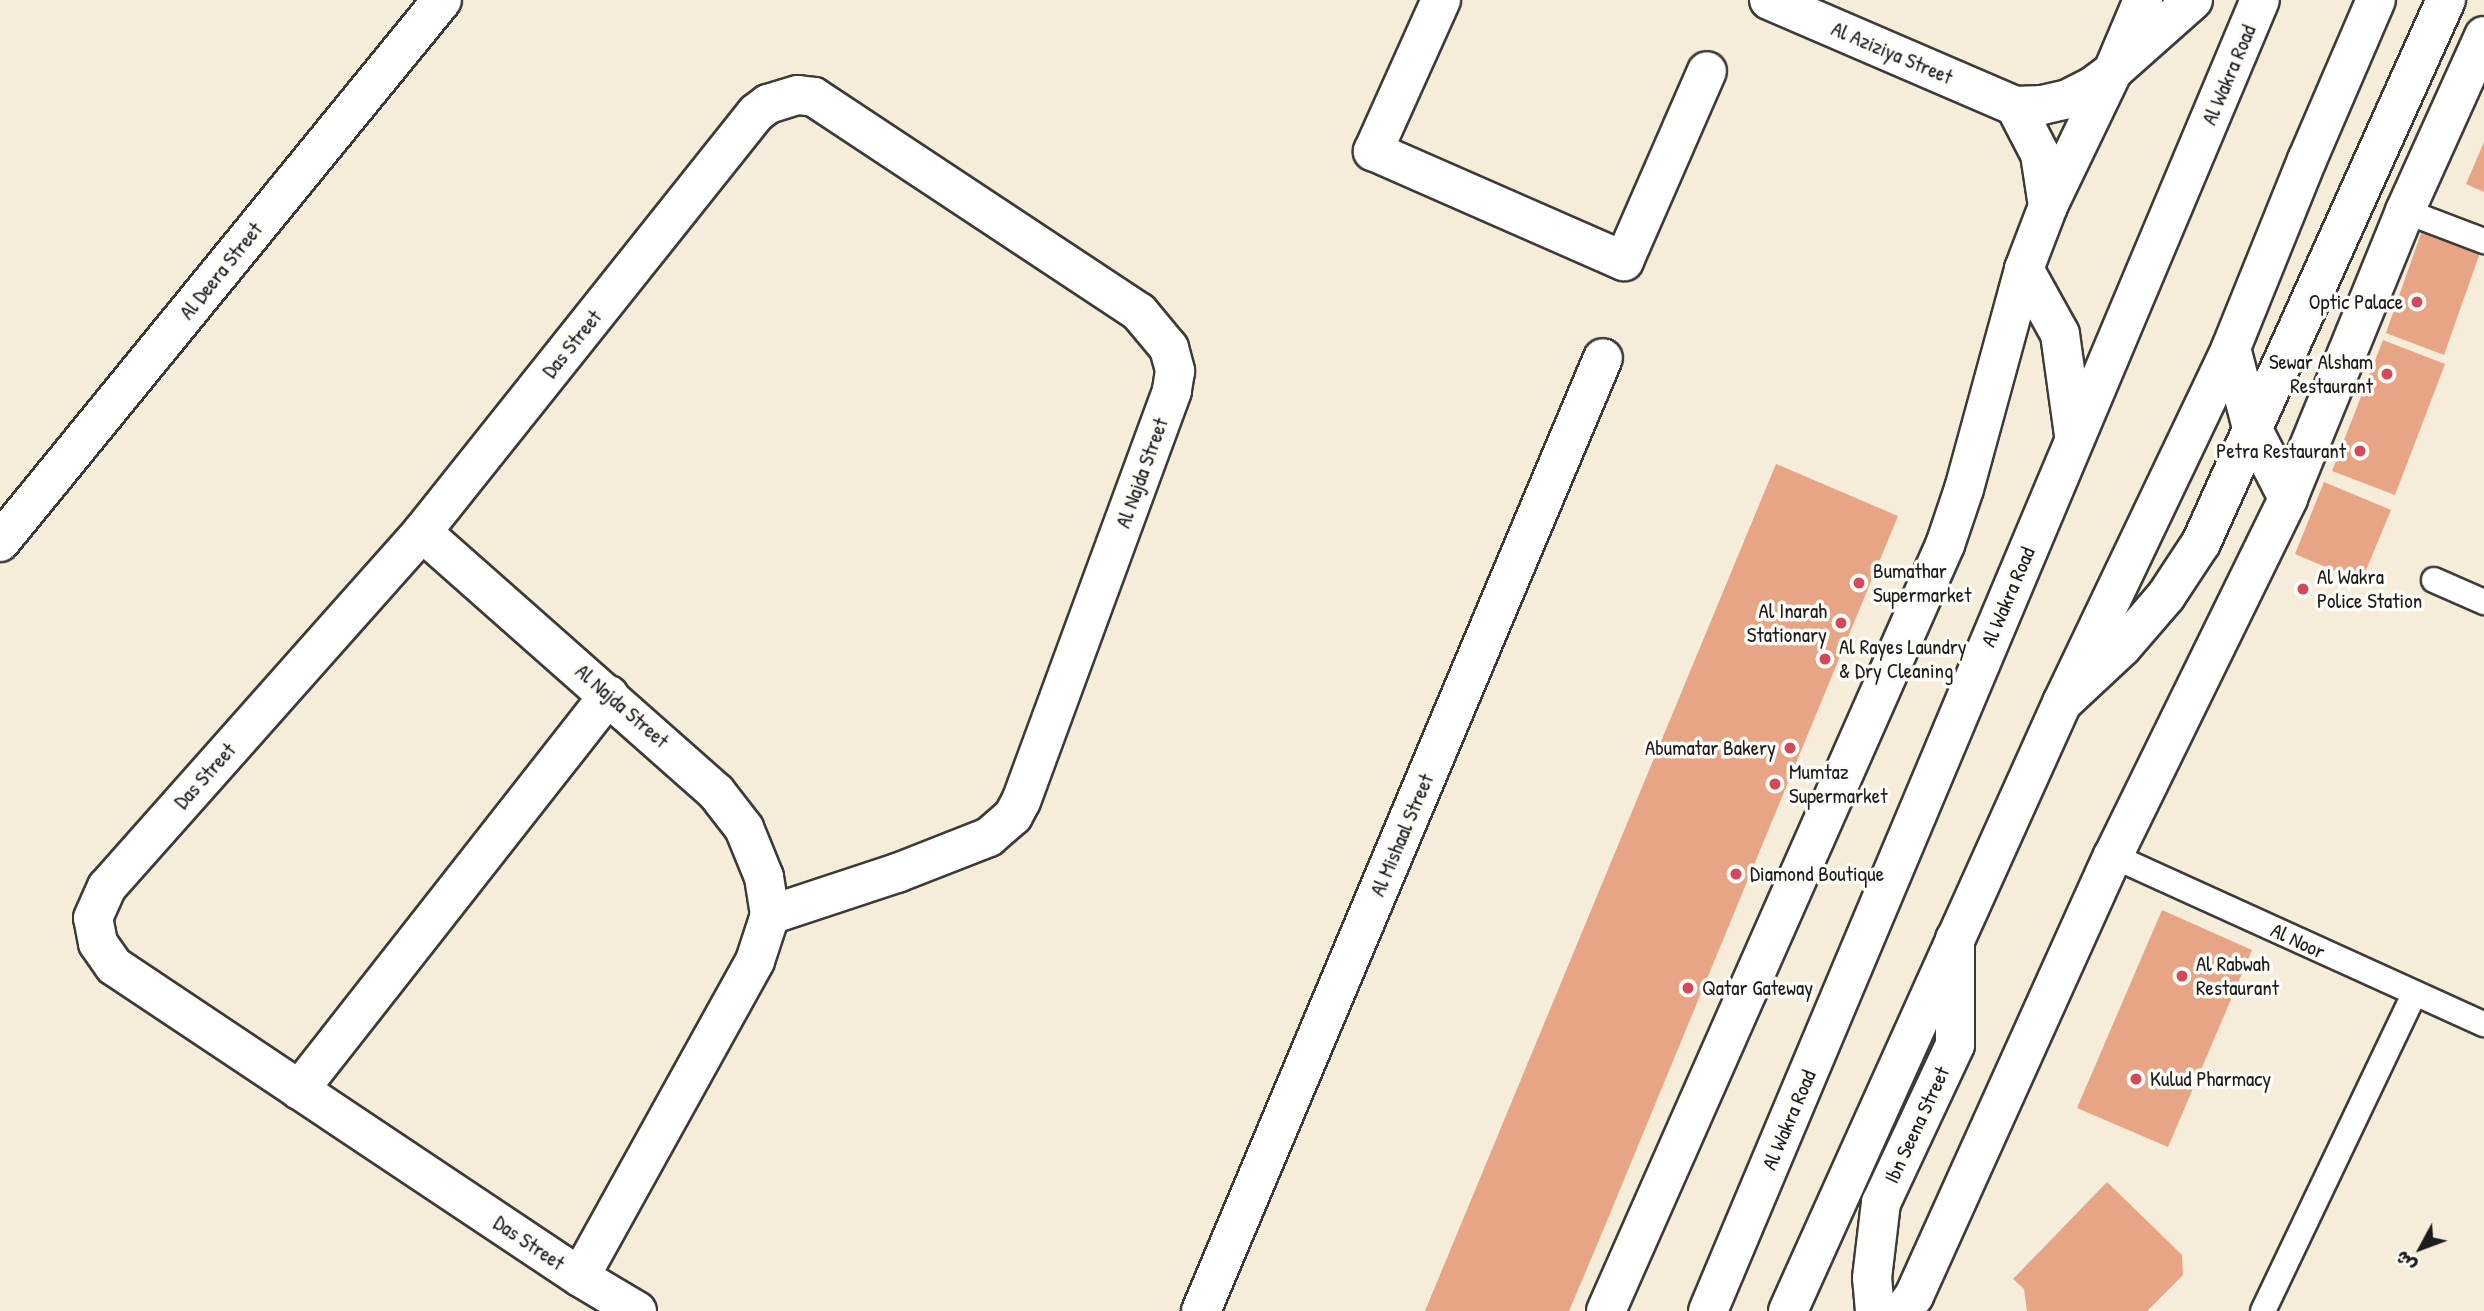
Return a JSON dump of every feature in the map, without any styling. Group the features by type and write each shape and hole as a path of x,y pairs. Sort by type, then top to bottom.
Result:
{"main road":[{"name":"Al Deera Street","path":"0,542 442,0"},
{"path":"1441,0 1373,151 1624,261 1707,71"},
{"name":"Al Aziziya Street","path":"1769,0 2015,106 2042,105 2068,99 2092,87 2193,0"},
{"path":"1606,1311 1944,545 1964,489 2024,269 2048,206 2113,71 2143,0"},
{"name":"Al Wakra Road","path":"1708,1311 2260,0"},
{"path":"1788,1311 2062,703 2231,348 2306,160 2376,0"},
{"path":"2062,703 2122,648 2166,596 2201,543 2446,0"},
{"path":"1903,1311 1914,1296 2113,856 2288,498 2405,211 2484,36"},
{"name":"Al Najda Street","path":"756,113 782,98 814,97 1139,312 1169,348 1175,371 1172,391 1021,801 1013,816 989,837 897,873 770,915"},
{"path":"2015,106 2040,154 2048,206"},
{"name":"Das Street","path":"637,1311 580,1277 114,966 98,943 93,918 107,887 422,532 756,113"},
{"path":"2024,269 2060,334 2074,438"},
{"path":"2231,348 2252,428 2288,498"},
{"name":"Al Mishaal Street","path":"1201,1311 1603,358"},
{"name":"Al Najda Street","path":"422,532 716,792 744,828 764,877 770,915 755,961 580,1277"},
{"path":"299,1090 609,695"},
{"name":"Ibn Seena Street","path":"1875,1311 1872,1278 1881,1203 1955,1045 1955,939"}],"lane":[{"path":"2405,211 2484,242"},
{"path":"2434,580 2484,602"},
{"name":"Al Noor","path":"2113,856 2484,1024"},
{"path":"2263,1311 2414,994"}],"building":[{"path":"2484,142 2484,192 2466,184"},
{"path":"2425,222 2483,244 2444,355 2386,333"},
{"path":"2383,340 2445,364 2395,495 2332,471"},
{"path":"1776,464 1898,516 1602,1233 1569,1311 1425,1311"},
{"path":"2324,482 2391,510 2361,582 2295,554"},
{"path":"2162,910 2252,950 2168,1147 2077,1108"},
{"path":"2107,1182 2182,1255 2183,1275 2147,1311 2027,1311 2024,1289 2013,1279"}],"place":[{"name":"Optic Palace","path":"2417,302"},
{"name":"Sewar Alsham Restaurant","path":"2387,374"},
{"name":"Petra Restaurant","path":"2360,451"},
{"name":"Bumathar Supermarket","path":"1859,583"},
{"name":"Al Wakra Police Station","path":"2303,589"},
{"name":"Al Inarah Stationary","path":"1841,623"},
{"name":"Al Rayes Laundry & Dry Cleaning","path":"1825,659"},
{"name":"Abumatar Bakery","path":"1790,748"},
{"name":"Mumtaz Supermarket","path":"1775,784"},
{"name":"Diamond Boutique","path":"1736,874"},
{"name":"Al Rabwah Restaurant","path":"2182,976"},
{"name":"Qatar Gateway","path":"1688,988"},
{"name":"Kulud Pharmacy","path":"2136,1079"}]}
